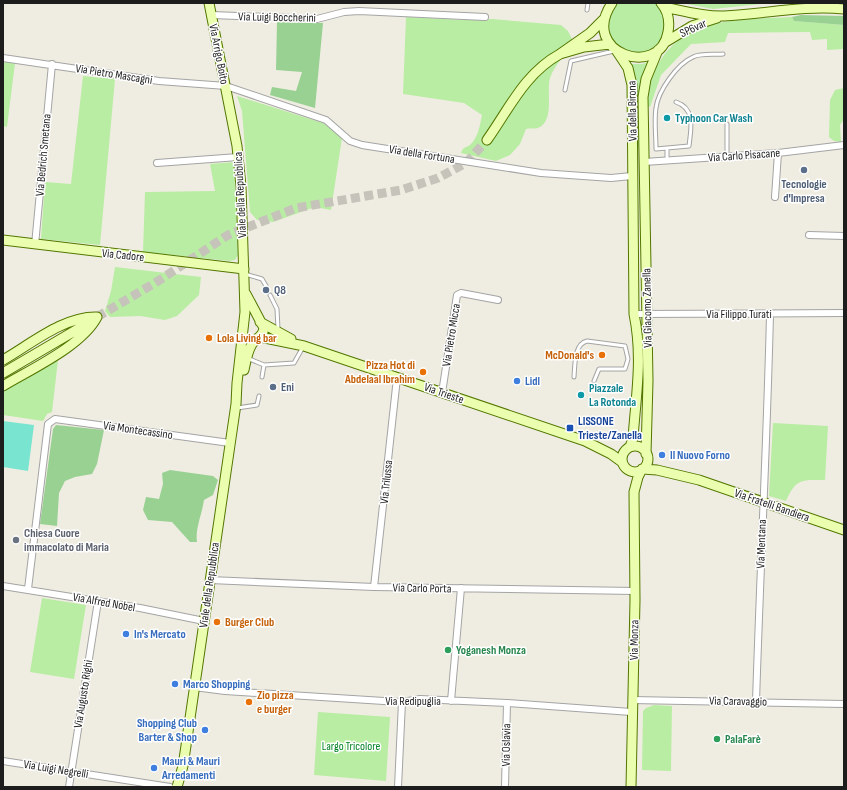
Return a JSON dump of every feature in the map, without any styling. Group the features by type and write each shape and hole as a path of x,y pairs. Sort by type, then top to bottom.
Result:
{"street":[{"name":"Via Arrigo Boito","path":"209,3 230,104"},
{"path":"487,140 528,79 538,68 590,33 604,19 612,3"},
{"name":"SP6var","path":"662,5 694,14 724,16 812,8 844,9"},
{"name":"SP6var","path":"662,5 668,15 669,25 664,43"},
{"name":"Via Luigi Boccherini","path":"212,15 318,19 344,12 359,12 485,17"},
{"name":"SP6var","path":"613,47 625,56 637,58 648,56 658,50 664,43 692,26 724,16"},
{"path":"560,54 584,47 613,47 604,28 604,19"},
{"name":"Via della Birona","path":"613,47 624,60 631,76 632,176"},
{"name":"Via della Birona","path":"644,162 643,97 646,79 658,50"},
{"name":"Via Pietro Mascagni","path":"3,58 160,81 226,86"},
{"name":"Via Bedrich Smetana","path":"35,245 52,64"},
{"name":"Via della Fortuna","path":"226,86 326,120 350,141 362,145 541,173 611,178 632,176"},
{"name":"Viale della Repubblica","path":"230,104 238,156 245,286 244,328 236,387 236,406"},
{"name":"Via Carlo Pisacane","path":"644,162 778,153 844,145"},
{"path":"775,197 778,153"},
{"path":"157,163 238,156"},
{"name":"Via Giacomo Zanella","path":"644,162 648,381 647,456"},
{"name":"Via Giacomo Zanella","path":"628,448 633,438 639,366 639,338 634,314 632,176"},
{"path":"809,235 844,236"},
{"name":"Via Cadore","path":"3,240 244,272"},
{"name":"Viale della Repubblica","path":"183,766 184,787 177,787 183,766 236,406 247,358 252,344 263,332 261,322 250,305 245,286"},
{"name":"Via Pietro Micca","path":"442,392 457,295 461,293 498,300"},
{"name":"Via Filippo Turati","path":"634,314 844,313"},
{"name":"Via Mentana","path":"756,702 762,503 768,408 770,314"},
{"path":"3,360 61,326 86,317 97,317"},
{"path":"3,373 97,317"},
{"path":"3,386 73,344 92,326 97,317"},
{"path":"258,338 247,338 244,328 252,319 261,322"},
{"name":"Via Trieste","path":"261,322 278,333 304,346 585,441 611,454 624,465"},
{"name":"Via Trieste","path":"258,338 304,346"},
{"name":"Via Trilussa","path":"374,587 397,378"},
{"name":"Via Montecassino","path":"28,589 48,424 55,419 230,443"},
{"name":"Via Trieste","path":"585,441 628,448"},
{"path":"639,447 647,456 646,464 642,469 635,472 624,465 623,454 628,448 639,447"},
{"name":"Via Fratelli Bandiera","path":"647,456 659,465 762,503 844,530"},
{"name":"Via Monza","path":"624,465 634,492"},
{"name":"Via Fratelli Bandiera","path":"642,469 658,470 699,480"},
{"name":"Via Monza","path":"631,787 634,492 642,469"},
{"name":"Via Carlo Porta","path":"210,580 374,587 634,591"},
{"name":"Via Alfred Nobel","path":"3,586 98,601 204,622"},
{"path":"451,701 461,588"},
{"name":"Via Augusto Righi","path":"69,787 98,601"},
{"name":"Via Redipuglia","path":"194,687 225,692 402,702 420,699 507,703 631,712"},
{"name":"Via Caravaggio","path":"632,700 844,704"},
{"path":"398,787 402,702"},
{"name":"Via Oslavia","path":"505,787 507,703"},
{"name":"Via Luigi Negrelli","path":"3,760 170,787"}],"lane":[{"path":"587,10 588,3"},
{"path":"565,90 571,61 613,47"},
{"path":"676,102 684,105 689,112 691,129 689,146 656,149 656,108 658,99 675,69 694,56 723,54"},
{"path":"727,124 727,156"},
{"path":"667,148 667,161"},
{"path":"244,272 262,279 266,286"},
{"path":"270,295 277,309 278,333"},
{"path":"574,377 578,348 582,343 587,341 625,346 628,359 625,369 600,369 594,381"},
{"path":"247,358 264,365 294,364 304,346"},
{"path":"262,377 264,365"},
{"path":"236,406 257,405 259,396"}],"green space":[{"path":"617,3 656,3 662,13 665,24 664,31 657,46 646,53 634,53 622,49 613,40 608,29 608,16"},
{"path":"682,3 770,3 713,9"},
{"path":"801,15 844,16 844,25 794,21 792,17"},
{"path":"406,17 464,20 492,19 561,25 568,31 573,41 554,69 550,78 548,113 543,124 538,128 526,129 520,144 510,155 496,161 461,153 463,149 470,145 475,139 482,115 464,103 403,94"},
{"path":"792,17 794,21 844,25 844,49 827,50 827,39 812,40 810,32 728,33 725,42 691,44 661,75 650,107 647,105 653,75 664,55 678,41 694,31 731,21"},
{"path":"277,22 323,23 315,108 270,95 272,87 296,91 302,72 276,70"},
{"path":"3,62 15,63 7,127 3,126"},
{"path":"648,62 640,147 636,148 637,94 636,83 631,66 632,64 642,64"},
{"path":"83,76 115,79 100,245 41,239 45,182 71,184"},
{"path":"844,88 844,119 840,125 841,142 834,141 829,137 830,100 835,90"},
{"path":"237,96 326,124 342,138 331,210 315,207 273,222 257,220 250,212 242,111"},
{"path":"234,162 238,255 235,260 229,261 143,252 145,192 215,191 210,164"},
{"path":"115,267 201,277 199,295 177,316 165,320 140,316 110,317 105,311 111,291"},
{"path":"58,360 52,412 47,414 43,421 3,415 3,392"},
{"path":"773,423 828,426 825,480 811,480 797,484 786,501 769,496"},
{"path":"56,425 104,430 97,464 92,474 75,477 65,481 59,493 57,526 40,524 53,429"},
{"path":"170,470 213,476 218,480 213,495 204,500 198,527 197,542 190,542 172,522 148,520 143,510 146,497 159,499 163,484 162,473"},
{"path":"42,598 86,605 74,679 30,672"},
{"path":"654,705 672,706 671,771 642,770 643,711"},
{"name":"Largo Tricolore","path":"318,712 390,717 386,781 314,775"}],"shaded area":[{"path":"3,421 34,425 28,471 3,467"}],"tunnel":[{"path":"97,317 155,283 228,235 296,208 401,190 438,178 466,163 487,140"}],"place":[{"name":"Typhoon Car Wash","path":"667,118"},
{"name":"Tecnologie d'Impresa","path":"804,170"},
{"name":"Q8","path":"266,290"},
{"name":"Lola Living bar","path":"209,338"},
{"name":"McDonald's","path":"602,355"},
{"name":"Pizza Hot di Abdelaal Ibrahim","path":"423,372"},
{"name":"Lidl","path":"517,381"},
{"name":"Eni","path":"273,387"},
{"name":"Piazzale La Rotonda","path":"581,395"},
{"name":"LISSONE Trieste/Zanella","path":"570,428"},
{"name":"Il Nuovo Forno","path":"662,455"},
{"name":"Chiesa Cuore immacolato di Maria","path":"16,540"},
{"name":"Burger Club","path":"217,622"},
{"name":"In's Mercato","path":"126,634"},
{"name":"Yoganesh Monza","path":"448,650"},
{"name":"Marco Shopping","path":"175,684"},
{"name":"Zio pizza e burger","path":"249,702"},
{"name":"Shopping Club Barter & Shop","path":"205,730"},
{"name":"PalaFarè","path":"717,739"},
{"name":"Mauri & Mauri Arredamenti","path":"154,768"}]}
